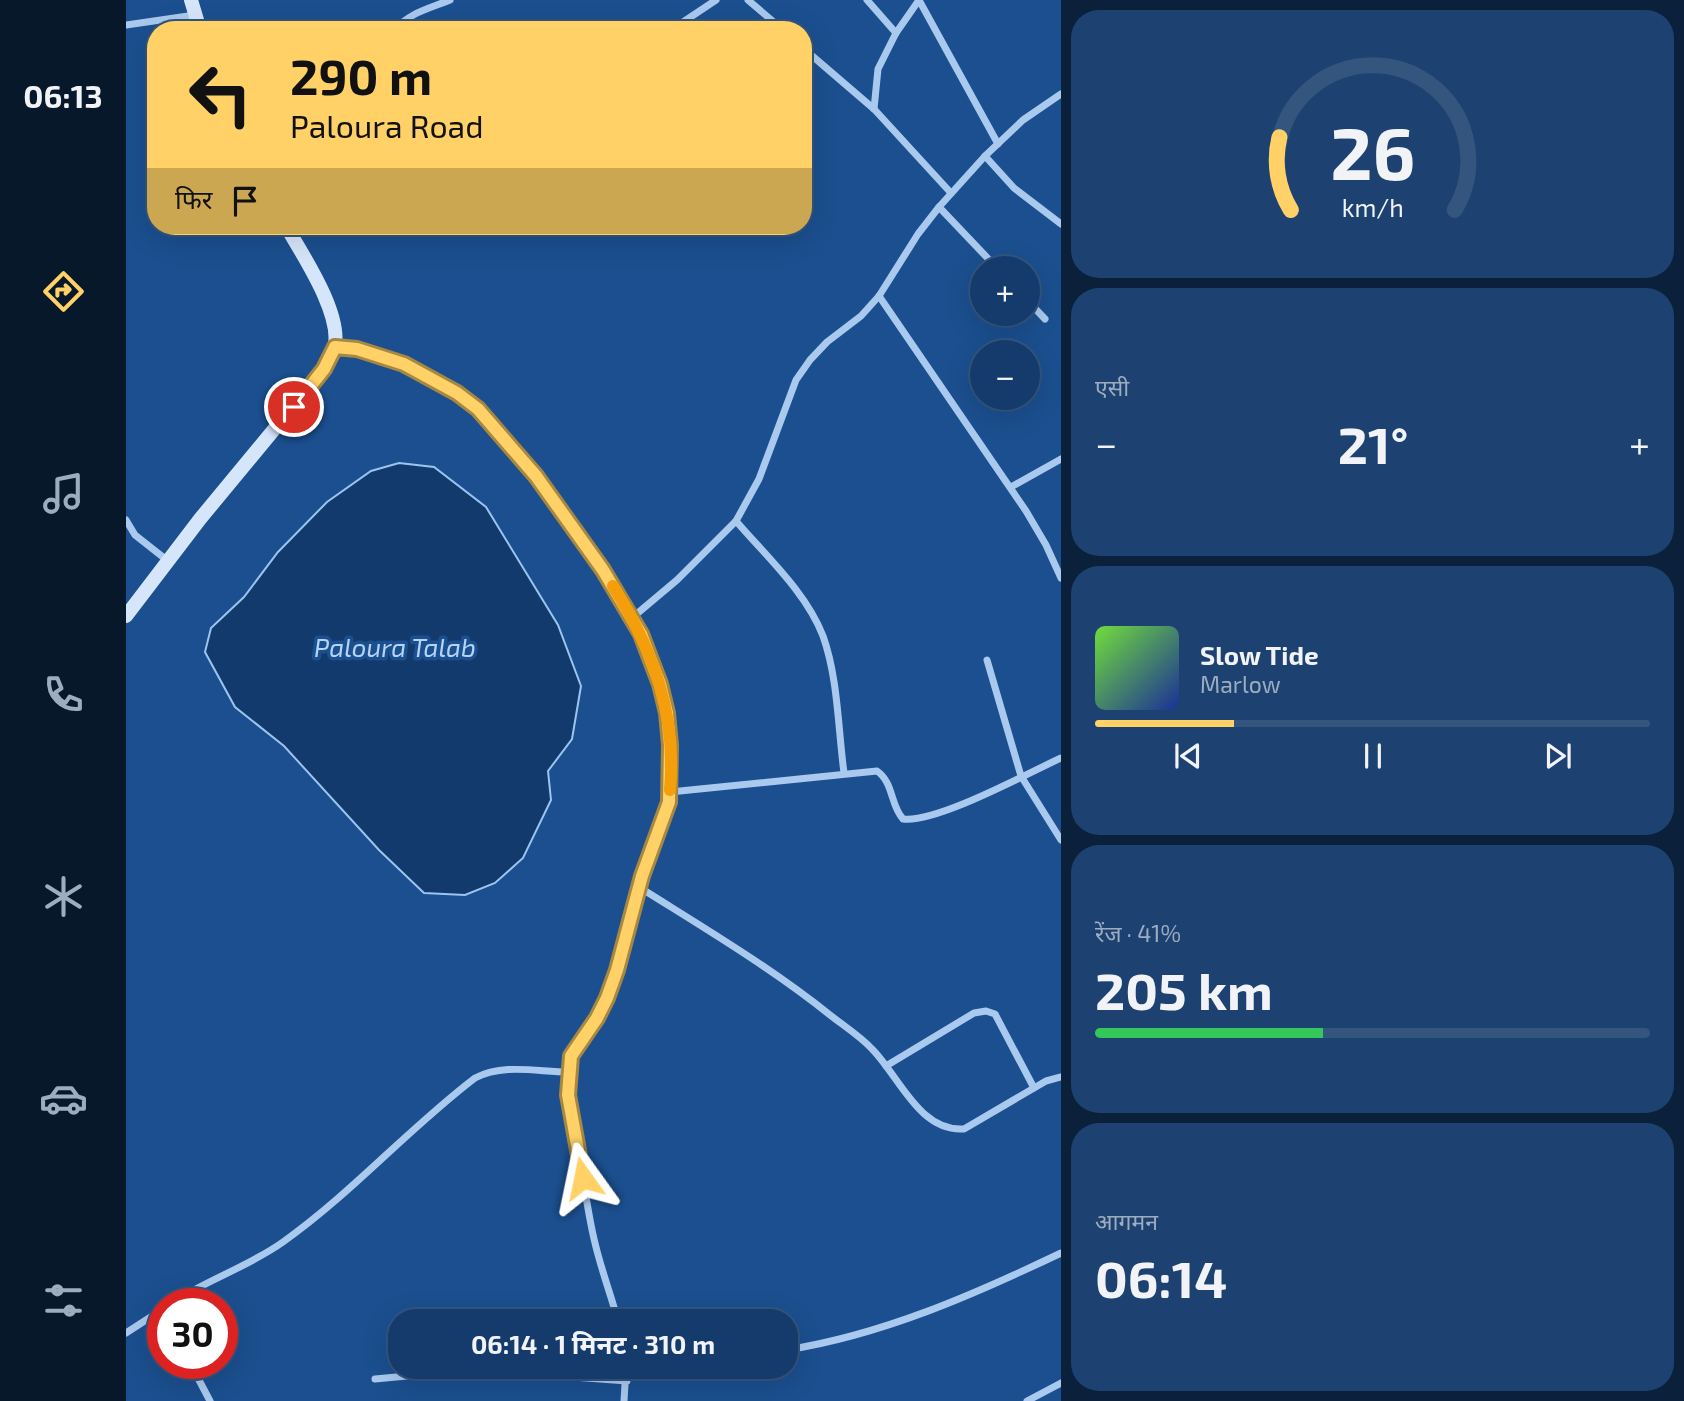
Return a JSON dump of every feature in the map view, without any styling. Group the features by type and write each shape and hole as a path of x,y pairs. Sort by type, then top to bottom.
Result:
{"main road":[{"path":"126,616 324,369 335,347 334,326 329,307 291,235"}],"street":[{"path":"402,21 450,0"},
{"path":"684,21 716,0"},
{"path":"748,0 772,21"},
{"path":"867,0 896,33"},
{"path":"874,109 878,69 896,33 919,0 998,144"},
{"path":"126,25 193,7"},
{"path":"812,56 874,109 951,193"},
{"path":"633,617 677,580 736,521 759,479 796,380 827,342 861,316 879,296 939,206 985,156 1023,120 1061,94"},
{"path":"985,156 1014,188 1061,224"},
{"path":"939,206 986,256"},
{"path":"879,296 1011,487 1046,545 1061,578"},
{"path":"1040,314 1045,319"},
{"path":"335,347 357,349 404,364 448,388 478,409 536,476 633,617 656,672 666,705 670,745 670,792 607,998 571,1056 569,1072 568,1095 575,1142 595,1245 614,1309"},
{"path":"1011,487 1061,459"},
{"path":"126,520 135,535 168,561"},
{"path":"736,521 801,597 822,634 830,659 844,773"},
{"path":"987,660 1021,776 1061,840"},
{"path":"670,792 877,771 886,777 898,813 903,819 910,820 941,813 1061,758"},
{"path":"639,887 764,965 872,1048 923,1113 938,1125 952,1130 964,1129 1034,1088 1061,1077"},
{"path":"886,1066 974,1013 986,1011 995,1014 1034,1088"},
{"path":"200,1288 282,1243 376,1166 475,1078 499,1070 569,1072"},
{"path":"798,1348 868,1331 939,1308 1061,1253"},
{"path":"126,1333 147,1319"},
{"path":"374,1379 494,1371 626,1381 624,1401"},
{"path":"198,1379 210,1401"},
{"path":"1027,1401 1061,1383"}],"water":[{"name":"Paloura Talab","path":"399,463 434,467 486,507 558,625 581,686 572,739 548,771 551,800 523,858 495,883 465,895 424,893 379,850 284,746 235,707 205,652 211,628 244,597 278,552 327,502 371,471"}],"slow traffic":[{"path":"613,586 641,634 664,697 670,745 670,790"}],"route":[{"path":"294,407 324,369 335,347 357,349 389,358 457,393 478,409 499,431 536,476 633,617 656,672 667,713 671,776 669,802 642,876 607,998 571,1056 568,1095 583,1178"}]}
